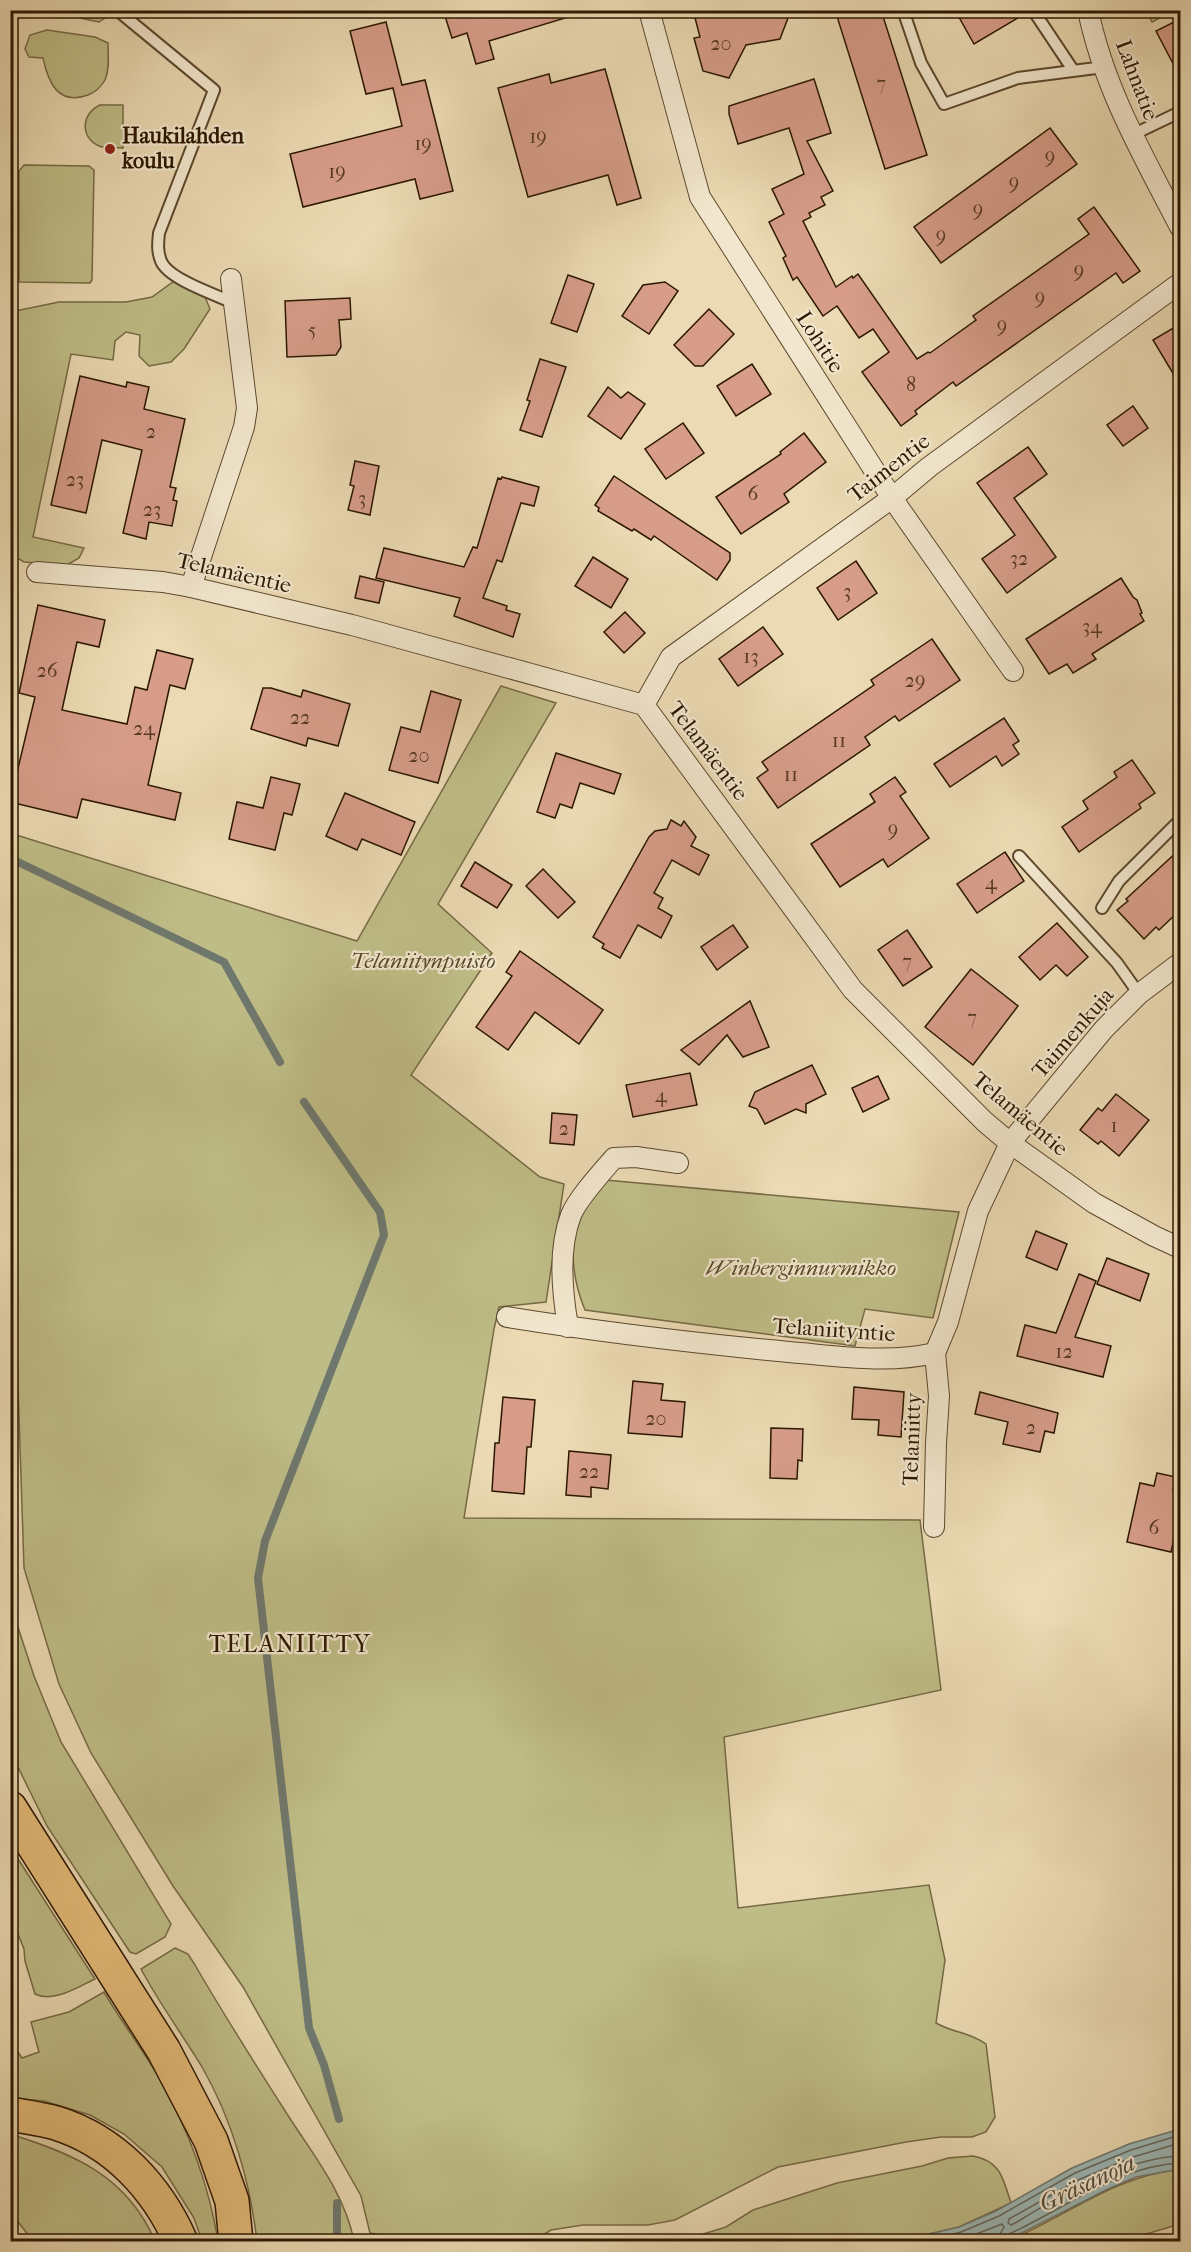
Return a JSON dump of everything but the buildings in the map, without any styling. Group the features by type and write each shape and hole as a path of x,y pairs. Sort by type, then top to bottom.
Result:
{"highway":[{"path":"12,1808 164,2051 210,2141 232,2200 236,2241"},
{"path":"10,2114 57,2123 99,2143 133,2169 159,2199 181,2241"}],"street":[{"name":"Lohitie","path":"649,10 700,197 892,498 1013,670"},
{"name":"Lahnatie","path":"1088,10 1104,67 1131,135 1180,227"},
{"path":"191,587 244,427 247,408 231,279"},
{"name":"Taimentie","path":"644,705 671,657 892,498 929,467 1180,283"},
{"name":"Telamäentie","path":"37,572 163,582 191,587 363,628 644,705 853,990 1010,1143 1094,1203 1180,1248"},
{"name":"Taimenkuja","path":"1010,1143 1104,1029 1139,994 1180,963"},
{"path":"935,1353 948,1322 978,1211 1010,1143"},
{"path":"568,1326 563,1296 564,1247 572,1213 614,1158 636,1157 678,1163"},
{"name":"Telaniityntie","path":"507,1317 722,1346 876,1359 913,1358 935,1353"},
{"name":"Telaniitty","path":"934,1527 939,1396 935,1353"}],"lane":[{"path":"117,10 214,90 159,233 158,249 162,264 174,275 234,303"},
{"path":"903,10 921,63 944,104 1018,78 1104,67"},
{"path":"1033,10 1073,70"},
{"path":"1131,135 1180,112"},
{"path":"1102,908 1119,881 1180,820"},
{"path":"1019,856 1117,963 1139,994"}],"green space":[{"path":"59,11 104,11 105,18 99,22 70,16"},
{"path":"1146,11 1173,11 1152,22"},
{"path":"47,30 95,37 108,43 108,71 98,89 78,98 69,97 56,90 43,58 29,57 25,49 30,35"},
{"path":"100,105 123,105 123,148 102,147 88,137 86,119"},
{"path":"24,165 89,166 94,170 92,280 90,283 19,282 19,171"},
{"path":"177,279 205,297 210,309 184,349 171,362 149,366 139,356 140,335 126,332 115,341 113,360 71,354 33,537 84,548 79,558 67,565 24,562 11,554 10,312 59,302 126,302 152,297"},
{"name":"Telaniitynpuisto","path":"501,686 556,703 438,904 492,953 411,1075 540,1177 564,1184 546,1302 499,1307 464,1518 920,1520 941,1690 724,1737 738,1908 929,1885 945,1960 936,2023 974,2037 986,2044 995,2117 986,2132 972,2137 941,2137 906,2142 778,2167 675,2220 648,2225 583,2225 551,2230 532,2242 421,2241 370,2233 361,2196 243,1987 173,1886 91,1753 59,1684 24,1568 11,1172 10,833 357,941"},
{"name":"Winberginnurmikko","path":"605,1180 959,1212 933,1318 865,1309 855,1346 585,1310 577,1287 573,1262 574,1238 582,1215"},
{"path":"10,1590 14,1615 34,1676 61,1742 171,1924 165,1937 136,1954 130,1952 47,1826 11,1753"},
{"path":"11,1848 95,1979 74,1990 50,1997 35,1994 25,1961 24,1949 11,1917"},
{"path":"175,1948 188,1954 253,2061 328,2176 344,2207 354,2241 257,2241 250,2196 231,2129 202,2067 141,1969"},
{"path":"10,1966 16,1996 11,2013"},
{"path":"104,1992 154,2070 180,2119 203,2179 218,2241 202,2241 194,2218 162,2167 124,2134 90,2115 44,2101 11,2098 10,2041 22,2058 39,2052 31,2022 69,2012"},
{"path":"10,2134 77,2160 114,2184 130,2200 155,2241 33,2241 11,2213"},
{"path":"973,2156 990,2162 995,2167 1003,2179 1011,2203 959,2227 899,2241 677,2242 726,2227 753,2210 837,2183 922,2166 948,2158"},
{"path":"1180,2169 1180,2224 1123,2241 1006,2242 1111,2189 1156,2173"}],"water":[{"name":"Gräsanoja","path":"1180,2129 1180,2169 1136,2177 1006,2241 899,2241 959,2227 996,2211 1072,2168 1129,2144"}],"waterway":[{"path":"14,860 224,962 280,1062"},
{"path":"304,1102 380,1212 384,1235 265,1541 258,1578 309,2028 324,2065 339,2119"},
{"path":"337,2203 337,2242"}],"place":[{"name":"Haukilahden koulu","path":"110,149"}],"district":[{"name":"TELANIITTY","path":"290,1644"}]}
